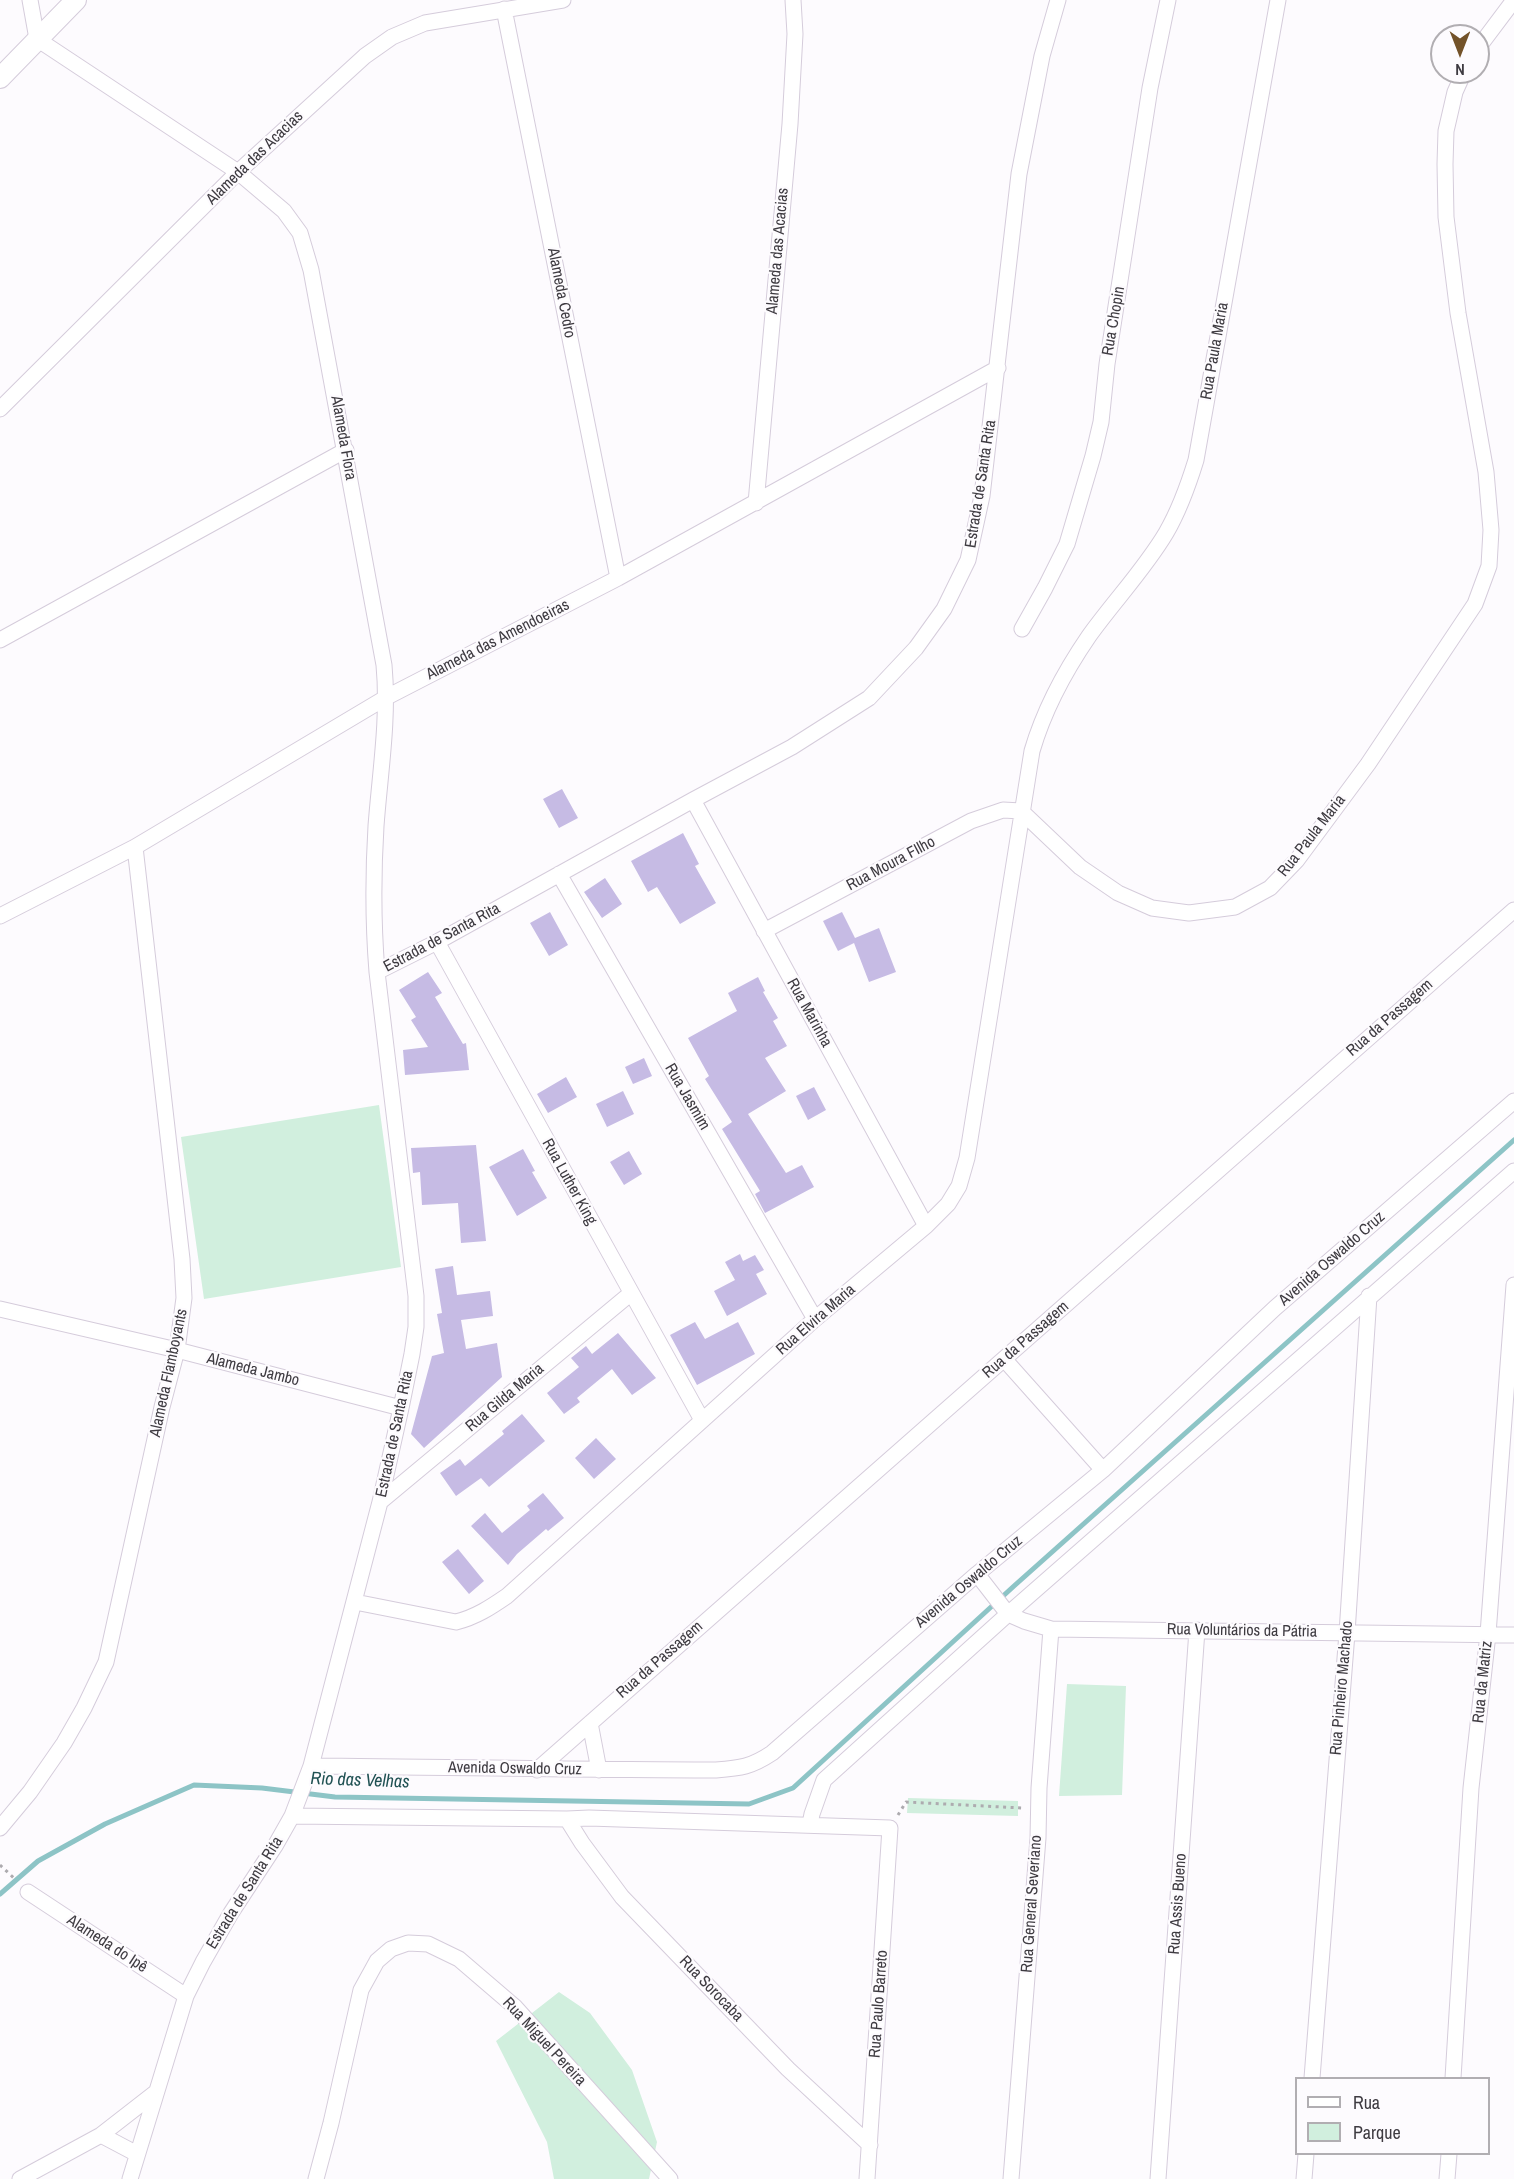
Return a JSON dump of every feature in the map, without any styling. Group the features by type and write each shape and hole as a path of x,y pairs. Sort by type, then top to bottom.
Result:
{"street":[{"path":"30,0 37,39"},
{"path":"0,78 76,0"},
{"name":"Alameda das Acacias","path":"0,409 238,172 365,56 392,37 425,23 563,0"},
{"name":"Alameda das Acacias","path":"756,503 790,124 795,34 794,0"},
{"name":"Estrada de Santa Rita","path":"130,2179 186,1996 226,1923 275,1846 309,1772 355,1602 401,1408 414,1336 416,1296 377,972 437,942 792,747 868,698 916,648 944,609 968,560 982,496 1019,174 1042,56 1059,0"},
{"name":"Rua Chopin","path":"1022,629 1067,544 1094,456 1101,422 1107,364 1150,88 1168,0"},
{"name":"Rua Paula Maria","path":"1278,0 1196,460 1185,498 1166,533 1143,567 1089,637 1057,687 1038,728 1021,812 1080,867 1118,893 1152,908 1189,913 1235,907 1270,888 1297,860 1368,764 1475,604 1490,566 1491,530 1486,472 1458,313 1446,218 1444,164 1446,131 1459,84"},
{"path":"1490,32 1514,0"},
{"name":"Alameda Cedro","path":"504,9 618,578"},
{"name":"Alameda Flora","path":"37,39 238,172 285,211 300,233 311,270 384,665 387,697 373,877 377,972"},
{"name":"Alameda das Amendoeiras","path":"0,916 135,847 387,697 618,578 998,368"},
{"path":"0,640 346,450"},
{"name":"Rua Marinha","path":"693,800 926,1226"},
{"name":"Rua Moura FIlho","path":"764,932 971,821 1003,810 1021,812"},
{"name":"Rua Elvira Maria","path":"355,1602 456,1622 471,1618 507,1596 702,1420 926,1226 948,1204 959,1186 967,1158 1021,812"},
{"name":"Alameda Flamboyants","path":"0,1828 30,1792 64,1743 106,1662 162,1407 177,1350 184,1298 182,1259 135,847"},
{"name":"Rua Jasmim","path":"559,874 815,1320"},
{"name":"Rua da Passagem","path":"537,1770 1514,910"},
{"name":"Rua Luther King","path":"437,942 630,1294 702,1420"},
{"name":"Avenida Oswaldo Cruz","path":"309,1772 456,1767 537,1770 716,1770 756,1764 772,1754 977,1574 1103,1470 1275,1308 1514,1101"},
{"path":"811,1819 824,1780 1006,1611 1514,1171"},
{"name":"Rua da Matriz","path":"1453,2077 1468,1837 1488,1634 1514,1285"},
{"name":"Rua Gilda Maria","path":"380,1502 630,1294"},
{"name":"Rua Pinheiro Machado","path":"1312,2077 1347,1634 1369,1296"},
{"name":"Alameda Jambo","path":"0,1309 177,1350 401,1408"},
{"path":"1004,1359 1103,1470"},
{"path":"977,1574 1006,1611"},
{"name":"Rua Voluntários da Pátria","path":"1006,1611 1024,1622 1051,1629 1514,1635"},
{"name":"Rua General Severiano","path":"1011,2179 1038,1838 1039,1788 1051,1629"},
{"name":"Rua Assis Bueno","path":"1158,2179 1197,1630"},
{"path":"590,1723 599,1770"},
{"path":"293,1811 567,1819 811,1819 890,1828"},
{"name":"Rua Sorocaba","path":"567,1819 622,1897 788,2069 870,2145"},
{"name":"Rua Paulo Barreto","path":"867,2179 890,1828"},
{"name":"Alameda do Ipê","path":"25,1889 186,1996"},
{"name":"Rua Miguel Pereira","path":"316,2179 361,1990 377,1961 391,1949 408,1943 428,1944 459,1959 515,2007 670,2179"},
{"path":"20,2179 101,2135 155,2093"},
{"path":"101,2135 137,2154"},
{"path":"1304,2179 1306,2155"},
{"path":"1447,2179 1449,2155"}],"path":[{"path":"890,1828 906,1802 1039,1808"},
{"path":"0,1864 25,1889"}],"green space":[{"path":"379,1105 401,1267 204,1299 181,1137"},
{"path":"1067,1684 1126,1686 1122,1795 1059,1796"},
{"path":"908,1798 1018,1801 1018,1816 907,1813"},
{"path":"559,1992 590,2013 632,2070 657,2142 649,2179 554,2179 547,2142 496,2041"}],"building":[{"path":"562,789 578,818 559,828 543,799"},
{"path":"683,833 699,864 695,866 716,903 680,924 657,887 648,892 631,861"},
{"path":"605,878 622,904 602,918 584,892"},
{"path":"550,912 568,945 549,956 530,923"},
{"path":"842,912 855,938 879,928 896,972 869,982 854,943 838,951 823,921"},
{"path":"428,972 442,993 435,997 463,1044 466,1043 469,1070 405,1075 403,1050 428,1047 411,1020 416,1017 399,990"},
{"path":"758,977 765,991 763,992 778,1018 773,1021 787,1046 765,1058 786,1091 748,1114 786,1173 802,1165 814,1187 765,1213 755,1194 760,1191 722,1129 732,1122 705,1079 709,1076 688,1038 737,1011 728,993"},
{"path":"644,1058 652,1076 633,1084 625,1067"},
{"path":"566,1077 577,1097 548,1113 537,1094"},
{"path":"814,1087 826,1110 808,1120 796,1096"},
{"path":"623,1091 634,1114 607,1127 596,1104"},
{"path":"476,1145 486,1241 461,1243 458,1203 422,1205 420,1172 413,1173 411,1148"},
{"path":"523,1149 535,1171 532,1172 547,1198 517,1216 489,1167"},
{"path":"629,1151 642,1174 624,1185 610,1162"},
{"path":"740,1254 743,1261 755,1255 764,1270 756,1274 767,1294 727,1316 714,1291 735,1280 725,1262"},
{"path":"453,1266 457,1295 490,1291 493,1316 461,1320 466,1349 497,1343 502,1377 424,1448 411,1434 432,1356 444,1353 437,1314 442,1313 435,1269"},
{"path":"695,1322 705,1339 738,1322 755,1354 697,1385 670,1335"},
{"path":"618,1333 656,1378 632,1395 612,1369 577,1398 580,1402 564,1414 547,1393 579,1367 571,1358 586,1346 592,1354"},
{"path":"522,1414 545,1441 489,1487 481,1478 456,1496 440,1473 460,1459 465,1466 504,1434 502,1431"},
{"path":"596,1438 616,1459 594,1479 575,1458"},
{"path":"543,1493 564,1518 548,1531 546,1529 508,1565 471,1526 485,1513 502,1533 530,1510 527,1506"},
{"path":"458,1549 484,1581 469,1594 442,1562"}],"waterway":[{"name":"Rio das Velhas","path":"0,1894 38,1861 105,1824 194,1785 262,1788 335,1797 749,1804 793,1788 1014,1586 1514,1140"}]}
